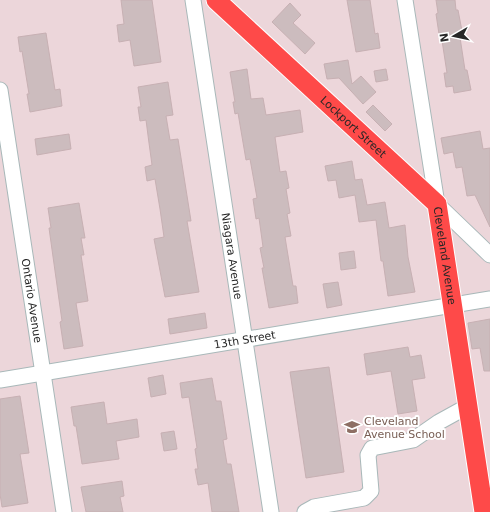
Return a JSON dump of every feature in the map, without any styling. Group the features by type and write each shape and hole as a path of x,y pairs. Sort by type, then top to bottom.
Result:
{"main road":[{"name":"Lockport Street","path":"216,0 437,204"},
{"name":"Cleveland Avenue","path":"437,204 484,512"}],"street":[{"name":"Niagara Avenue","path":"193,0 271,512"},
{"name":"Cleveland Avenue","path":"405,0 437,204"},
{"name":"Ontario Avenue","path":"0,90 64,512"},
{"name":"Lockport Street","path":"437,204 490,255"},
{"name":"13th Street","path":"0,380 490,299"},
{"path":"305,512 314,506 364,498 371,491 368,455 372,448 412,440 439,422 468,406"}],"building":[{"path":"121,0 152,0 161,62 134,66 130,40 119,42 117,25 124,24"},
{"path":"347,0 370,0 375,34 378,33 380,48 356,52"},
{"path":"436,0 455,0 456,10 458,10 462,31 459,31 465,70 467,70 471,90 454,93 453,86 446,87 444,73 447,73 441,34 439,34 436,14 438,13"},
{"path":"290,3 301,15 293,23 315,43 305,54 272,22"},
{"path":"46,33 55,90 60,89 62,106 30,112 27,94 29,94 22,51 20,52 18,37"},
{"path":"348,60 352,84 361,76 376,92 363,104 339,78 327,79 324,64"},
{"path":"247,69 251,99 263,98 266,115 300,110 303,132 275,137 280,172 286,171 289,188 286,189 290,213 287,214 291,236 285,237 293,286 296,286 298,303 269,308 262,268 264,268 260,248 263,247 259,218 256,219 253,199 257,198 250,159 246,160 238,113 235,114 233,102 235,102 230,72"},
{"path":"386,69 388,80 376,82 374,71"},
{"path":"168,82 173,115 166,116 170,140 178,139 191,221 187,221 199,292 165,297 154,239 164,237 155,179 147,181 145,167 152,165 146,120 140,121 138,107 141,107 138,87"},
{"path":"373,105 392,124 385,131 366,112"},
{"path":"480,131 483,149 490,148 490,227 475,195 467,196 462,167 456,168 453,152 444,154 441,138"},
{"path":"69,134 71,149 37,155 35,139"},
{"path":"352,161 355,180 362,179 367,205 385,202 389,228 405,225 408,257 415,292 388,296 383,261 381,261 376,220 359,222 355,195 339,198 336,180 328,181 325,166"},
{"path":"79,203 85,238 81,238 84,255 81,255 88,301 76,303 83,346 64,349 60,322 62,321 49,228 51,228 48,208"},
{"path":"354,251 356,268 341,270 339,253"},
{"path":"338,282 342,305 327,308 323,284"},
{"path":"205,313 207,328 170,334 168,319"},
{"path":"490,319 490,371 484,371 480,348 472,349 468,323"},
{"path":"408,347 410,357 421,355 425,378 412,380 417,411 398,414 391,371 367,375 364,354"},
{"path":"329,367 344,472 306,478 290,372"},
{"path":"163,375 166,394 151,397 148,378"},
{"path":"212,378 216,401 221,401 227,439 223,440 227,464 231,464 239,512 212,512 208,483 198,485 195,469 198,469 195,449 197,448 189,397 182,398 180,383"},
{"path":"20,396 29,453 20,454 28,503 2,507 0,494 0,399"},
{"path":"104,402 107,424 137,419 139,437 116,441 119,459 82,464 76,426 74,426 71,407"},
{"path":"174,431 177,449 164,451 161,433"},
{"path":"122,481 124,496 120,497 123,512 86,512 81,487"}],"place":[{"name":"Cleveland Avenue School","path":"352,427"}]}
